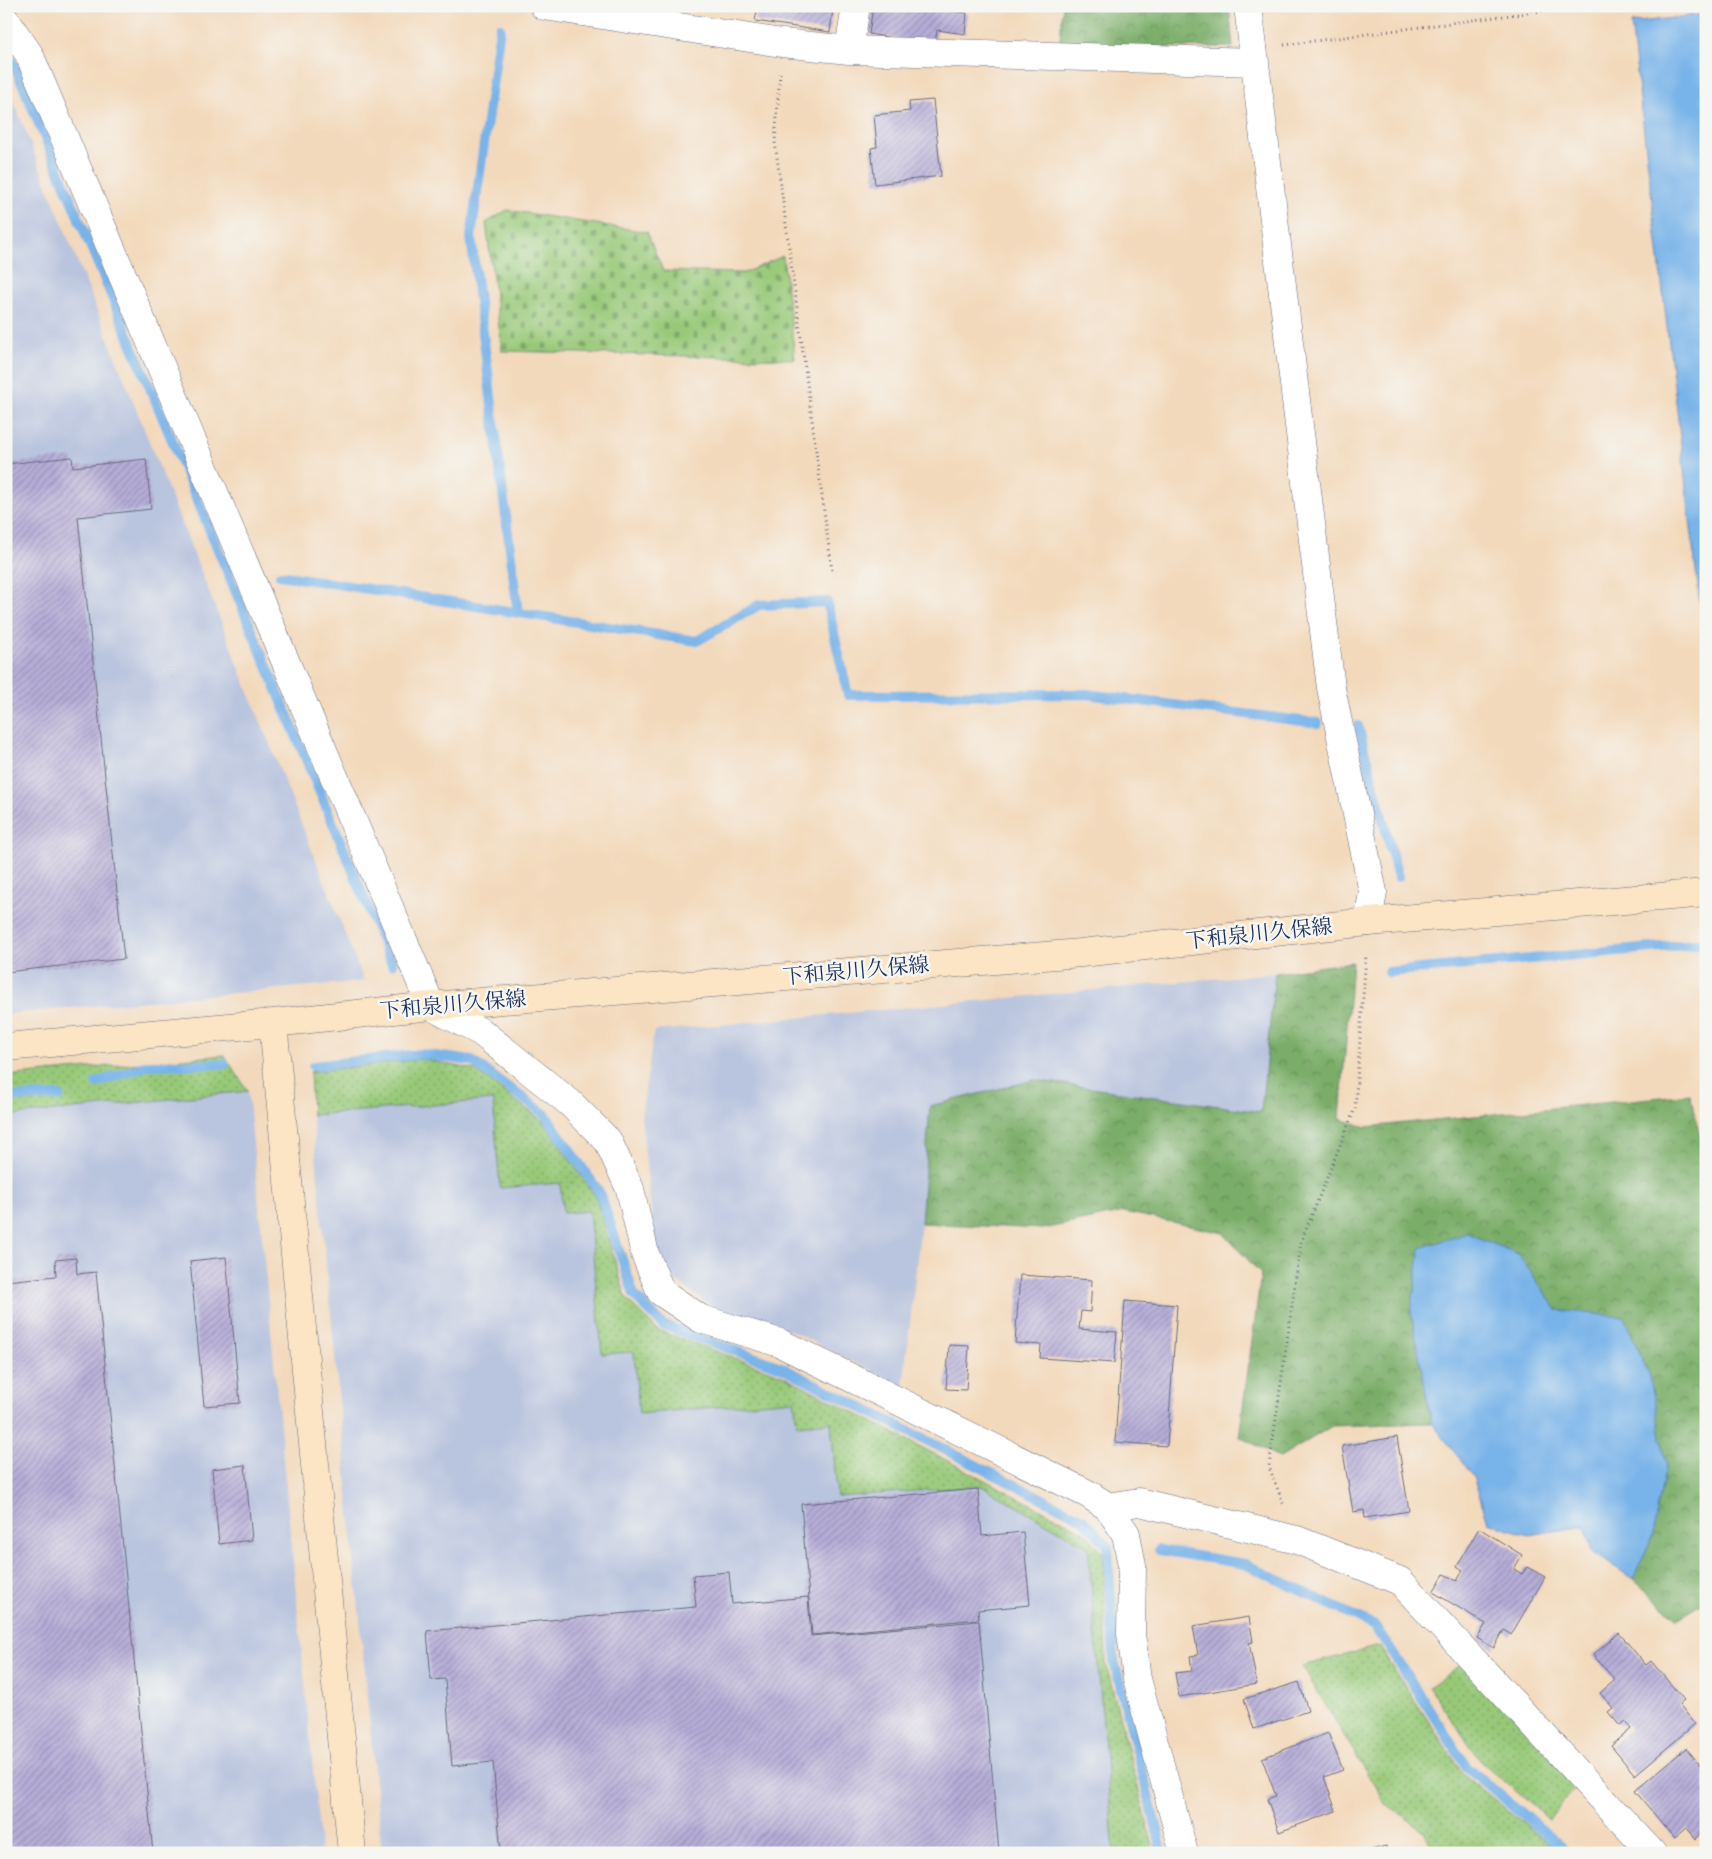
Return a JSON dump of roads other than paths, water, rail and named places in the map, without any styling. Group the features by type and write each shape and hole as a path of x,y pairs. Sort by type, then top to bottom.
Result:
{"street":[{"path":"544,6 782,43 849,50 1254,55"},
{"path":"849,50 856,6"},
{"path":"1248,6 1331,688 1373,892 1368,922"},
{"path":"6,21 29,54 431,1006 482,1032 570,1103 608,1141 630,1189 645,1254 662,1292 701,1319 780,1343 1088,1494 1108,1507 1126,1534 1132,1566 1131,1634 1137,1679 1184,1853"},
{"name":"下和泉川久保線","path":"6,1047 273,1023 431,1006 1081,952 1368,922 1706,893"},
{"path":"273,1023 352,1853"},
{"path":"1108,1507 1139,1502 1297,1540 1400,1581 1652,1853"}],"water":[{"path":"1706,14 1706,655 1631,23"},
{"path":"1467,1233 1518,1254 1557,1310 1624,1317 1650,1377 1666,1464 1652,1537 1633,1579 1592,1552 1585,1526 1529,1535 1488,1522 1473,1476 1432,1423 1411,1313 1420,1248"}],"waterway":[{"path":"500,28 471,237 518,613"},
{"path":"6,54 14,64 392,964"},
{"path":"280,575 697,641 759,605 827,602 848,695 1086,694 1318,723"},
{"path":"1358,726 1398,877"},
{"path":"1388,972 1706,943"},
{"path":"313,1066 421,1054 472,1061 545,1114 600,1193 634,1295 663,1325 781,1367 1083,1519 1108,1546 1114,1661 1163,1853"},
{"path":"96,1083 148,1065 225,1064"},
{"path":"6,1097 60,1096"},
{"path":"1159,1550 1245,1564 1375,1626 1467,1767 1568,1853"}]}
